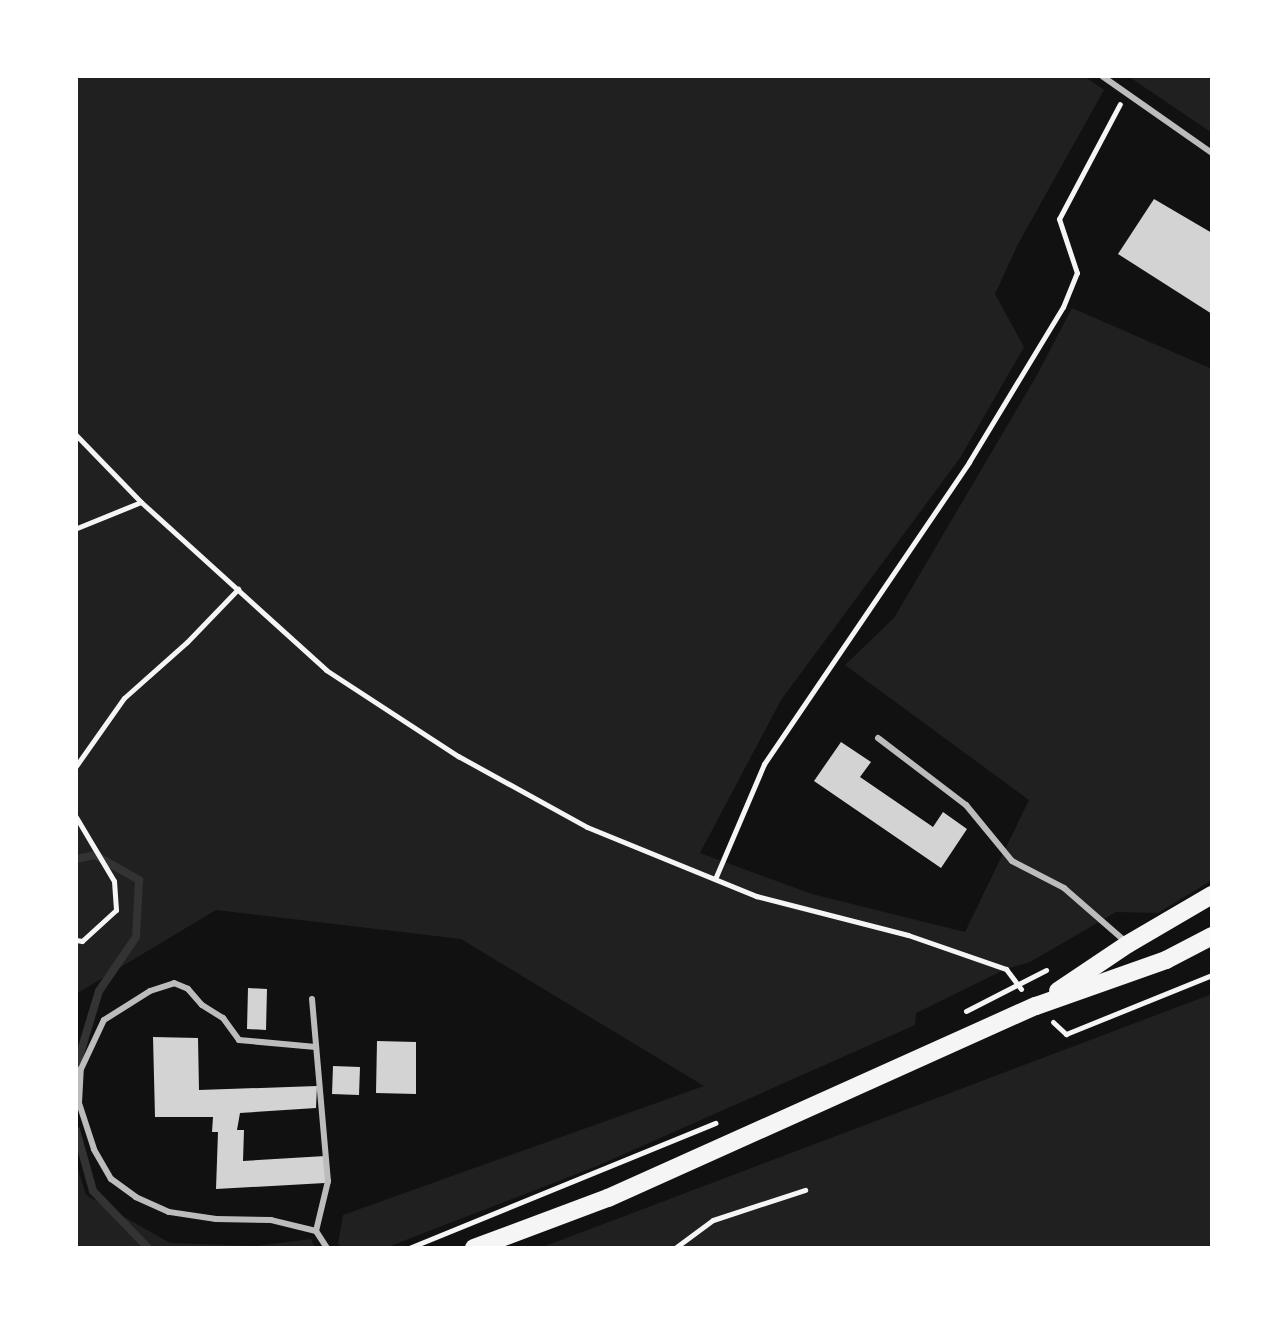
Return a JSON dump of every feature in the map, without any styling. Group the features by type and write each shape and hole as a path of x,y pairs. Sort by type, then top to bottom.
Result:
{"main road":[{"path":"1036,1006 1128,944 1212,895"},
{"path":"474,1248 608,1198 1036,1006 1166,960 1212,936"}],"lane":[{"path":"1102,76 1212,153"},
{"path":"878,738 966,805 1012,861 1064,888 1128,944"},
{"path":"316,1047 239,1040 223,1018 202,1005 188,989 174,983 150,991 104,1020 81,1069 79,1103 94,1149 111,1179 136,1197 169,1212 216,1219 271,1220 316,1231 327,1248"},
{"path":"312,999 328,1181 316,1231"}],"path":[{"path":"715,879 764,764 969,462 1063,307 1077,273 1059,219 1126,92"},
{"path":"76,435 141,502 326,670 458,756 587,827 756,896 908,935 1006,969 1036,1006 1066,1034 1212,975"},
{"path":"77,528 141,502"},
{"path":"76,766 124,698 187,642 238,589"},
{"path":"76,817 114,881 116,910 82,941 76,940"},
{"path":"964,1012 1056,966"},
{"path":"409,1248 725,1119"},
{"path":"675,1248 713,1220 805,1190"}],"shaded area":[{"path":"76,76 1084,76 1104,90 1018,244 995,294 1024,347 960,458 781,700 700,853 812,894 965,932 1029,800 845,665 894,618 1037,375 1072,308 1212,369 1212,880 1158,913 1116,912 1030,962 1006,969 916,1013 915,1025 597,1166 385,1248 344,1248 338,1244 343,1215 704,1086 461,939 216,910 76,994"},
{"path":"1128,76 1212,76 1212,133"},
{"path":"1212,994 1212,1248 540,1248"},
{"path":"76,1163 86,1195 170,1243 256,1246 311,1239 315,1248 76,1248"}],"building":[{"path":"1154,199 1212,233 1212,314 1118,254"},
{"path":"841,742 871,762 860,777 933,827 943,812 967,829 941,868 814,781"},
{"path":"248,988 267,989 266,1030 247,1029"},
{"path":"153,1037 198,1038 199,1090 317,1086 316,1108 240,1113 237,1130 244,1130 243,1161 325,1156 325,1183 216,1189 218,1132 212,1132 213,1117 155,1117"},
{"path":"377,1041 416,1042 416,1094 376,1093"},
{"path":"333,1066 360,1067 359,1095 332,1094"}],"waterway":[{"path":"76,859 95,855 139,880 136,937 99,991 76,1067"},
{"path":"76,1130 93,1191 148,1248"}]}
